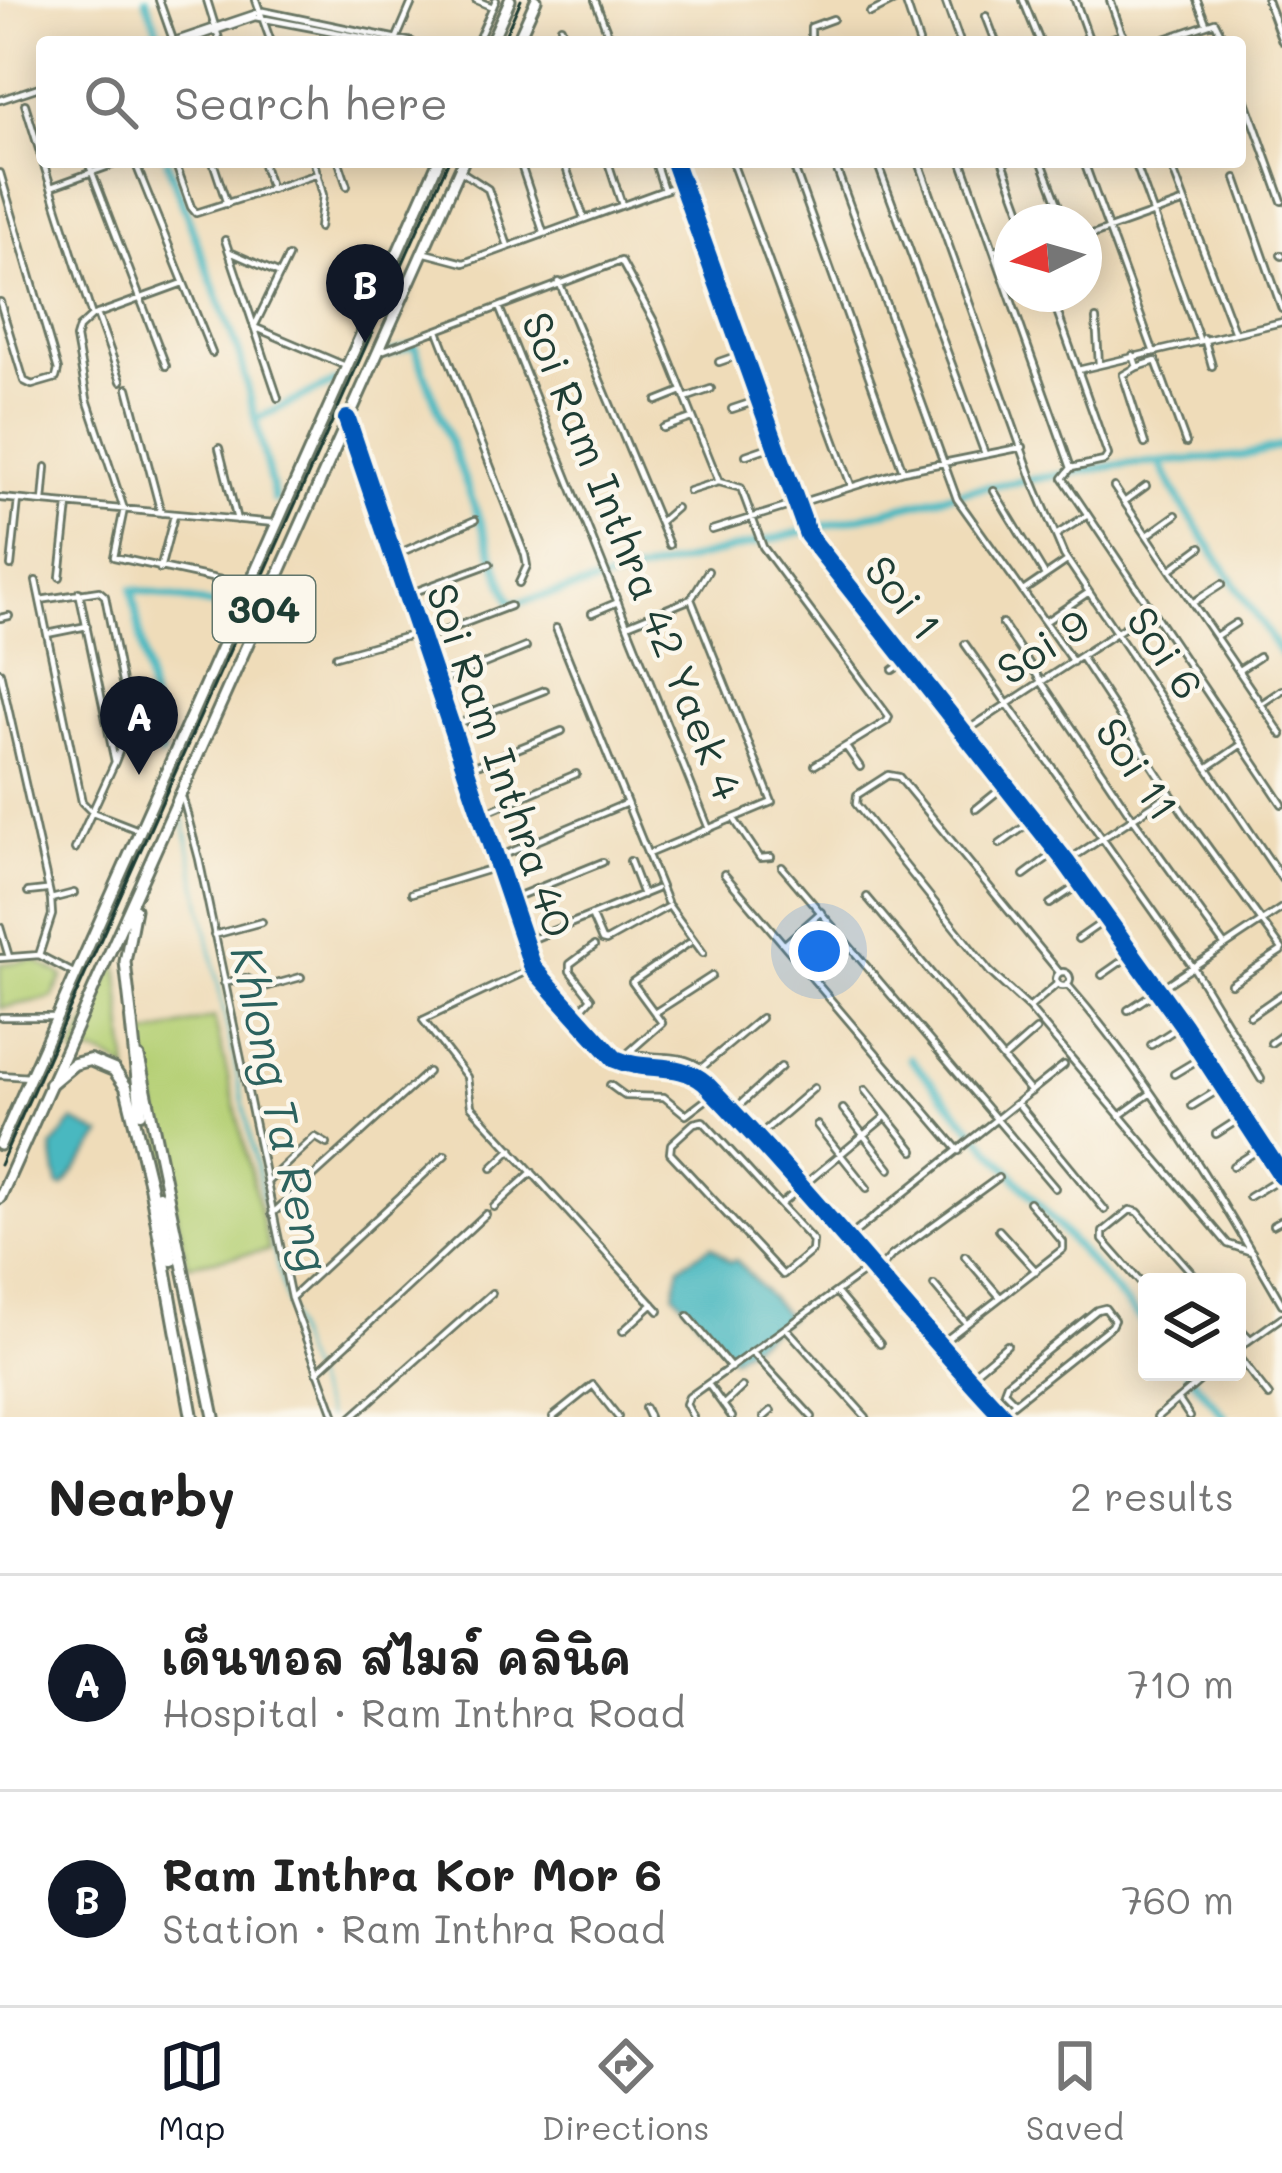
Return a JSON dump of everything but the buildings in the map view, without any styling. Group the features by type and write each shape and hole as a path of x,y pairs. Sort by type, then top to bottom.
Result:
{"highway":[{"path":"131,1018 136,1088 166,1210 196,1417"},
{"path":"50,1084 81,1061 98,1061 114,1070 130,1099 196,1417"}],"main road":[{"path":"494,36 510,0"},
{"path":"520,36 536,0"},
{"name":"304","path":"0,1145 435,168"},
{"name":"304","path":"0,1198 460,168"},
{"path":"333,402 347,419"},
{"path":"131,1018 125,962 145,875"},
{"path":"69,993 88,1001"},
{"path":"166,1210 214,1417"}],"street":[{"path":"160,0 173,36"},
{"path":"207,0 218,36"},
{"path":"258,0 269,36"},
{"path":"394,36 412,0"},
{"path":"476,0 494,4 480,36"},
{"path":"595,0 608,36"},
{"path":"870,13 896,0"},
{"path":"905,0 917,36"},
{"path":"944,0 958,36"},
{"path":"1023,0 1038,36"},
{"path":"1075,0 1088,36"},
{"path":"1110,0 1123,36"},
{"path":"1197,0 1207,23"},
{"path":"1267,0 1282,41"},
{"path":"191,36 262,14 368,36"},
{"path":"262,14 342,36"},
{"path":"986,16 994,36"},
{"path":"811,36 811,27 833,19"},
{"path":"1172,36 1207,23 1218,24 1223,36"},
{"path":"561,27 564,36"},
{"path":"0,100 36,88"},
{"path":"1246,101 1282,201"},
{"path":"25,104 36,140"},
{"path":"45,168 121,381"},
{"path":"90,168 166,366"},
{"path":"51,187 103,168"},
{"path":"137,168 212,353"},
{"path":"177,168 194,212 318,173"},
{"path":"215,168 227,204"},
{"path":"264,168 271,189"},
{"path":"316,168 323,202 319,227"},
{"path":"341,168 347,186"},
{"path":"464,168 486,186 508,246"},
{"path":"522,168 544,233"},
{"path":"566,168 584,218"},
{"path":"610,168 622,205"},
{"path":"657,168 664,190"},
{"name":"Soi 1","path":"675,168 806,532 1066,862 1183,1025 1282,1176"},
{"path":"734,168 851,485"},
{"path":"794,168 903,470"},
{"path":"836,168 957,499 1073,662"},
{"path":"880,168 985,454"},
{"name":"Soi 6","path":"922,168 1067,561 1282,879"},
{"path":"964,168 994,251"},
{"path":"1005,168 1018,204"},
{"path":"1044,168 1058,204"},
{"path":"1086,168 1154,350"},
{"path":"1137,168 1212,366"},
{"path":"1172,168 1234,332"},
{"path":"0,173 58,370 56,378 32,385 24,381 0,302"},
{"path":"1236,178 1282,309"},
{"path":"422,252 460,263 681,184"},
{"path":"1102,232 1185,202"},
{"path":"225,240 278,398"},
{"path":"229,252 280,274"},
{"path":"254,327 288,257"},
{"path":"376,353 621,261 648,309 719,482"},
{"path":"184,282 95,315 79,328 77,350 87,399 124,509 114,557 249,586"},
{"path":"559,282 669,545"},
{"name":"Soi Ram Inthra 42 Yaek 4","path":"499,307 710,829"},
{"path":"1016,312 1071,467"},
{"path":"1057,312 1108,453 1104,460 1071,467 1063,478 1282,804"},
{"path":"1096,319 1099,364"},
{"path":"1078,370 1282,322"},
{"path":"254,327 348,367"},
{"path":"437,331 525,555 527,566 519,583"},
{"path":"719,362 742,354"},
{"path":"1133,355 1137,367"},
{"path":"1145,444 1123,375 1156,362 1186,443"},
{"path":"128,388 161,513"},
{"path":"657,401 711,389"},
{"path":"731,409 759,400"},
{"path":"663,428 693,417"},
{"name":"Soi Ram Inthra 40","path":"347,419 533,968 619,1061"},
{"path":"687,442 701,437"},
{"path":"746,455 775,445"},
{"path":"712,530 903,470 1023,447"},
{"path":"219,448 237,520"},
{"path":"43,502 46,466"},
{"path":"689,491 719,482 739,486 763,547 885,711 887,722 815,765"},
{"path":"1124,502 1146,486"},
{"path":"1114,487 1282,735"},
{"path":"994,491 1045,575"},
{"path":"0,498 277,524"},
{"path":"11,566 18,500"},
{"path":"60,577 68,504"},
{"path":"660,522 676,508"},
{"path":"160,569 175,514"},
{"path":"1148,535 1176,515"},
{"path":"1056,535 1087,516"},
{"path":"393,556 475,520"},
{"path":"1172,569 1201,547"},
{"path":"1023,591 1067,561"},
{"path":"406,595 490,564"},
{"path":"627,625 691,599 708,571"},
{"path":"36,581 82,802 92,812 141,831"},
{"path":"1194,602 1222,584"},
{"path":"40,600 80,592 98,591 105,596 130,723 75,849"},
{"path":"80,592 115,762"},
{"path":"1045,622 1089,592"},
{"path":"648,854 770,804 772,799 691,599"},
{"path":"592,613 618,602"},
{"path":"335,656 420,636 510,606"},
{"name":"Soi 9","path":"966,731 1151,610"},
{"path":"0,617 9,616"},
{"name":"Soi 11","path":"1002,623 1225,946"},
{"path":"1216,636 1236,623"},
{"path":"47,634 86,626"},
{"path":"556,628 667,902"},
{"path":"964,644 1193,967 1261,1079"},
{"path":"436,684 526,647"},
{"path":"1082,657 1170,794 1282,950 1231,984"},
{"path":"1239,670 1259,657"},
{"path":"893,670 907,660"},
{"path":"0,672 51,899 52,915 39,955"},
{"path":"450,727 545,690"},
{"path":"1261,704 1282,690"},
{"path":"464,770 562,731"},
{"path":"1207,768 1242,744"},
{"path":"845,747 860,767"},
{"path":"479,815 576,774"},
{"path":"1067,984 1069,974 1059,972 899,776 888,775 857,795 856,804 990,972 1029,1008 1228,1244 1252,1252"},
{"path":"976,809 1007,784"},
{"path":"181,794 190,818 291,1298 335,1417"},
{"path":"1066,862 1170,794"},
{"path":"412,893 496,863 627,803"},
{"path":"734,819 760,858 771,857"},
{"path":"1000,844 1034,820"},
{"path":"1024,875 1057,851"},
{"path":"630,861 644,895"},
{"path":"508,900 603,862"},
{"path":"782,867 1055,1188"},
{"path":"724,874 959,1151"},
{"path":"1050,904 1081,883"},
{"path":"523,943 656,889"},
{"path":"28,892 48,890"},
{"path":"51,899 74,893"},
{"path":"867,897 1031,1092"},
{"path":"592,916 606,941 669,906 703,953"},
{"path":"1128,1010 1282,908"},
{"path":"785,944 821,912"},
{"path":"1078,939 1106,919"},
{"path":"214,935 262,922"},
{"path":"0,927 9,957"},
{"path":"619,1061 660,1025 656,1012 632,982 689,943"},
{"path":"574,1016 591,998 569,964 594,946"},
{"path":"1102,975 1132,954"},
{"path":"0,958 39,955 77,975"},
{"path":"533,968 422,1020 467,1077 470,1106 659,1312"},
{"path":"1029,1008 1057,984 1059,972"},
{"path":"656,1012 712,976"},
{"path":"224,983 237,977 265,987 301,977"},
{"path":"1057,984 1067,984 1110,1034 1282,1304 1282,1317 1246,1344"},
{"path":"1250,1016 1282,994"},
{"path":"2,1018 49,1014 57,1018"},
{"path":"619,1061 697,1071 761,1018"},
{"path":"1151,1045 1183,1025"},
{"path":"1003,1059 1036,1030"},
{"path":"1270,1043 1282,1035"},
{"path":"631,1051 682,1058 697,1071 1003,1415 1111,1326 1112,1312 1097,1310 1007,1383 1004,1390 1016,1402"},
{"path":"1174,1074 1204,1056"},
{"path":"848,1238 1064,1065"},
{"path":"732,1112 781,1067"},
{"path":"272,1214 428,1072"},
{"path":"0,1075 31,1077"},
{"path":"610,1085 626,1096 664,1097 686,1115 715,1094"},
{"path":"1192,1106 1224,1086"},
{"path":"756,1138 814,1088"},
{"path":"865,1090 914,1151"},
{"path":"1119,1116 1151,1093"},
{"path":"1018,1104 1105,1210"},
{"path":"843,1109 890,1169"},
{"path":"1216,1134 1244,1116"},
{"path":"780,1204 885,1117"},
{"path":"703,1121 780,1204 814,1245 781,1275 670,1153 671,1144 694,1123 703,1121"},
{"path":"817,1124 867,1188"},
{"path":"266,1183 315,1137 327,1144"},
{"path":"1234,1166 1263,1147"},
{"path":"492,1168 512,1149"},
{"path":"291,1298 445,1155"},
{"path":"494,1207 532,1172"},
{"path":"1250,1197 1282,1176"},
{"path":"693,1417 686,1400 998,1178"},
{"path":"938,1346 1062,1252 1064,1245 1029,1202"},
{"path":"1138,1279 1102,1237 1130,1210 1138,1212 1191,1273"},
{"path":"317,1372 486,1214"},
{"path":"1273,1225 1282,1220"},
{"path":"999,1230 1036,1271"},
{"path":"965,1256 1000,1297"},
{"path":"934,1285 965,1322"},
{"path":"836,1292 880,1344"},
{"path":"352,1417 492,1294"},
{"path":"623,1331 653,1304"},
{"path":"688,1316 731,1368"},
{"path":"787,1329 866,1417"},
{"path":"1246,1335 1250,1340"},
{"path":"968,1378 1007,1345"},
{"path":"754,1354 812,1417"},
{"path":"1246,1364 1269,1396"},
{"path":"1157,1417 1199,1381"},
{"path":"553,1417 592,1384 619,1417"},
{"path":"708,1384 732,1417"},
{"path":"723,1405 742,1387"},
{"path":"1178,1399 1190,1417"},
{"path":"645,1408 649,1417"},
{"path":"764,1417 771,1411"}],"green space":[{"path":"35,960 63,976 52,998 0,1008 0,964"},
{"path":"116,960 128,1074 104,1056 74,1055"},
{"path":"214,1017 269,1250 187,1265 142,1036"}],"water":[{"path":"73,1121 102,1135 63,1187 52,1147"},
{"path":"711,1246 730,1262 736,1260 789,1318 732,1358 674,1293 680,1266"}],"waterway":[{"name":"Khlong Ta Reng","path":"146,0 160,36"},
{"name":"Khlong Ta Reng","path":"169,168 240,356 275,500"},
{"path":"387,355 414,345 510,601 516,603 973,489 1119,465 1242,456 1282,446"},
{"path":"258,418 335,382"},
{"path":"1159,462 1282,655"},
{"name":"Khlong Ta Reng","path":"161,754 132,589 229,608"},
{"name":"Khlong Ta Reng","path":"182,812 278,1269 298,1345 327,1417"},
{"path":"910,1058 1138,1317"},
{"path":"1195,1381 1225,1417"}],"railway":[{"path":"505,36 521,0"},
{"path":"0,1165 445,168"}],"cycle path":[{"path":"676,168 808,535 1066,862 1183,1025 1282,1176"},
{"path":"347,419 533,968 615,1059 673,1069 705,1083 1004,1417"}],"place":[{"name":"Ram Inthra Kor Mor 6","path":"365,343"},
{"name":"เด็นทอล สไมล์ คลินิค","path":"139,775"}]}
